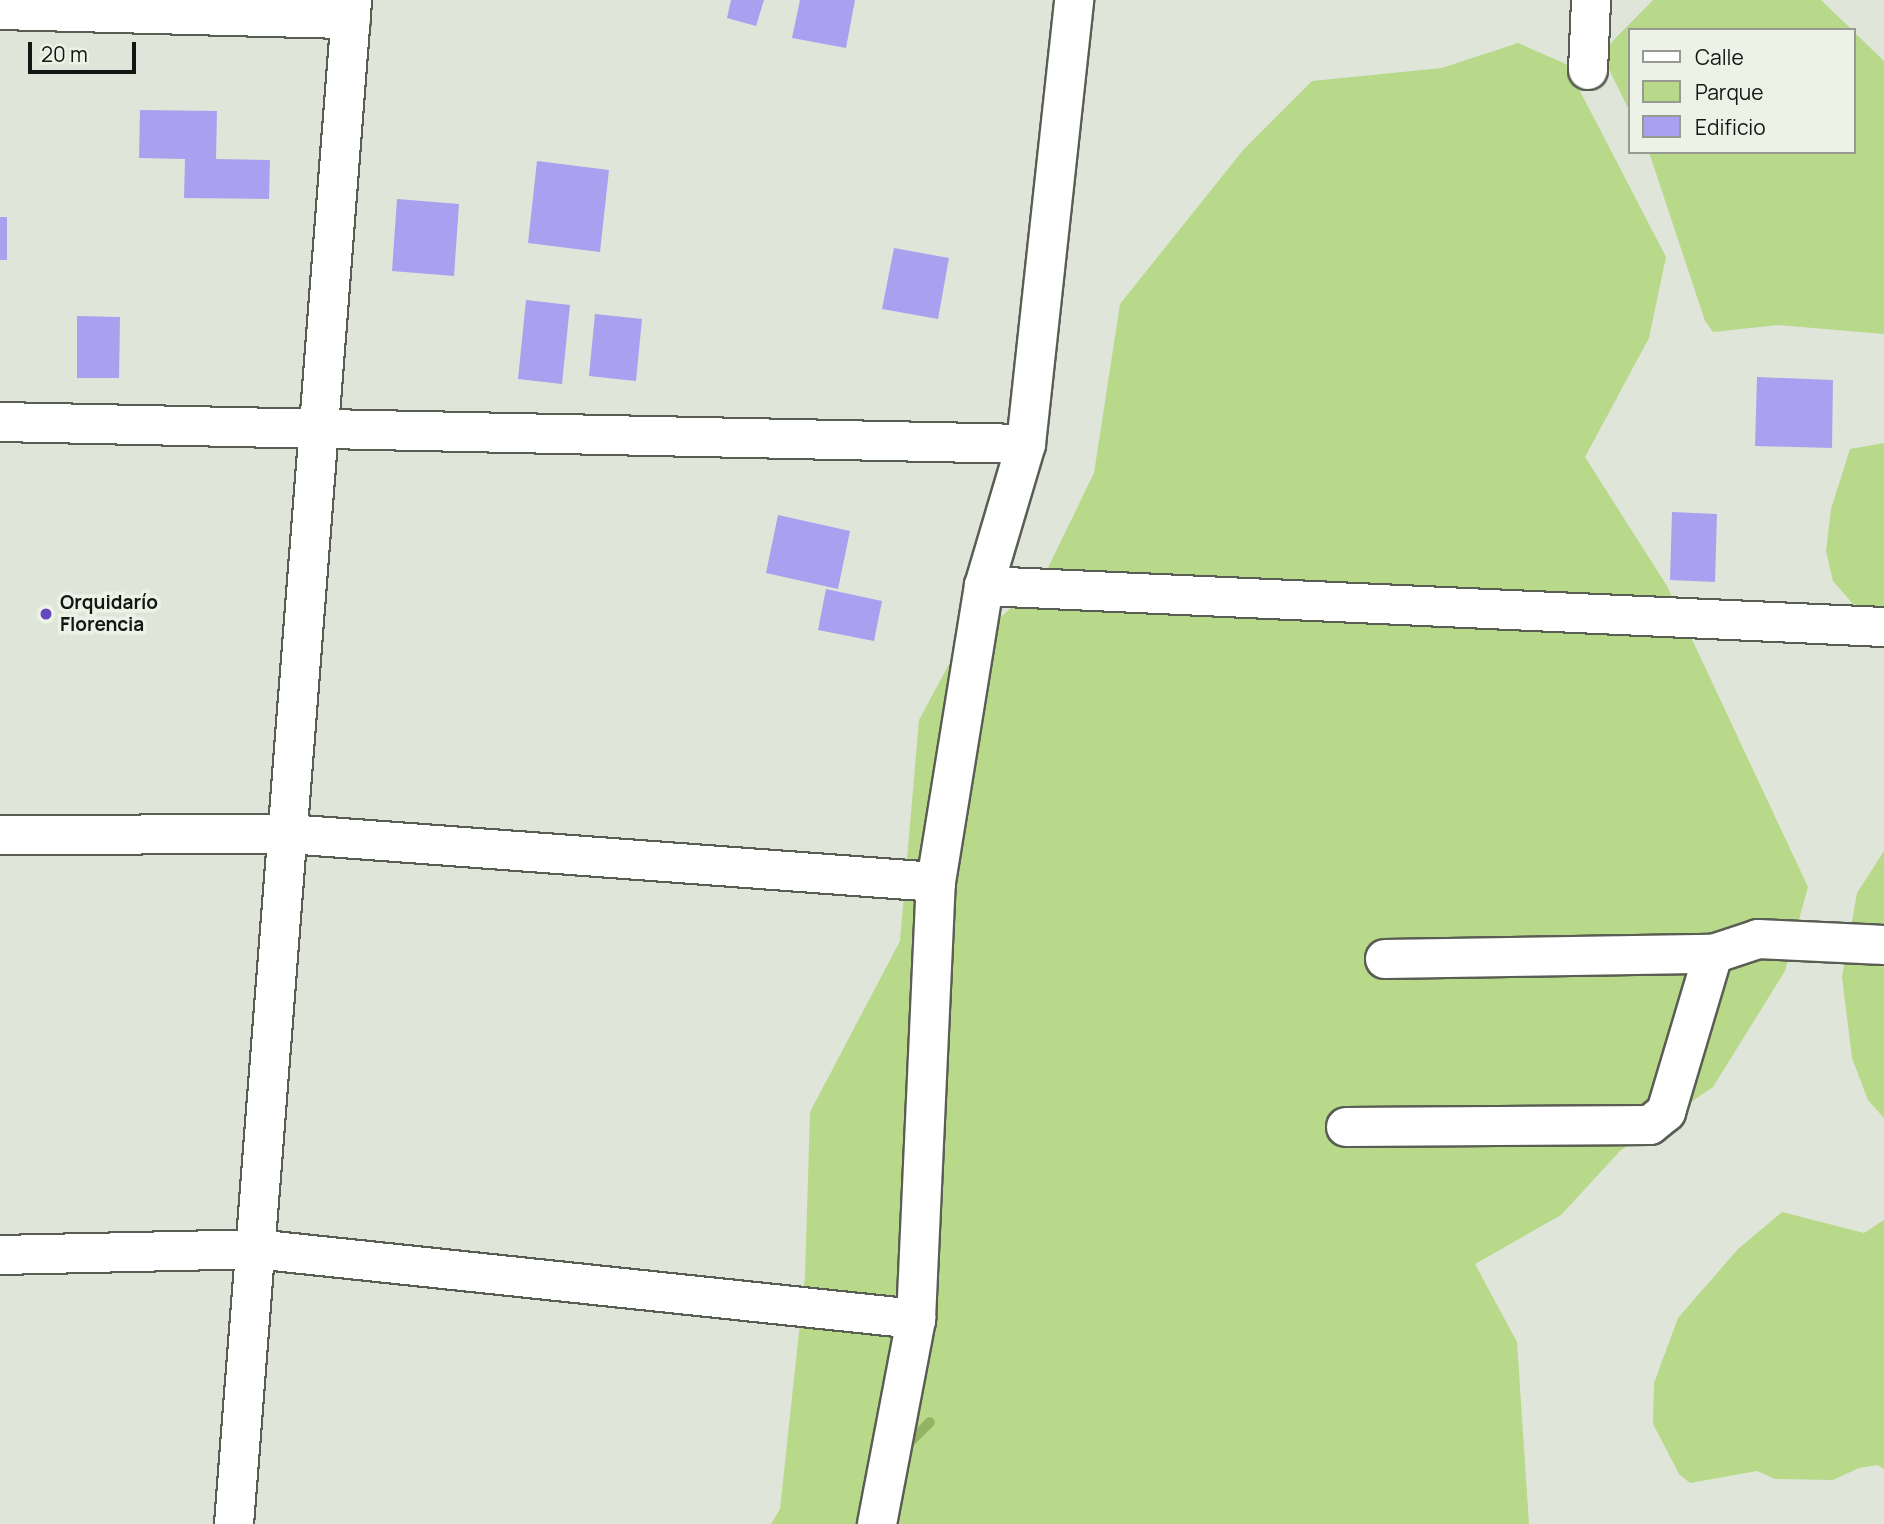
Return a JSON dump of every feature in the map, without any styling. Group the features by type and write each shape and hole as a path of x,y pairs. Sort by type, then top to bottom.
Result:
{"street":[{"path":"877,1524 916,1319 936,882 984,586 1026,444 1074,0"},
{"path":"1588,70 1591,0"},
{"path":"0,10 352,10 234,1524"},
{"path":"0,422 1026,444"},
{"path":"984,586 1884,627"},
{"path":"0,835 288,834 936,882"},
{"path":"1385,959 1713,954 1758,939 1884,945"},
{"path":"1346,1126 1650,1125 1667,1111 1713,954"},
{"path":"0,1255 255,1249 916,1319"}],"green space":[{"path":"1653,0 1821,0 1850,28 1629,28 1629,110 1601,53"},
{"path":"1856,34 1884,61 1884,334 1778,325 1713,332 1705,321 1650,154 1856,154"},
{"path":"1518,43 1566,64 1666,257 1649,338 1585,457 1667,586 1808,887 1785,971 1713,1087 1620,1151 1561,1215 1475,1264 1517,1342 1529,1524 771,1524 780,1509 805,1276 810,1112 900,941 919,720 948,666 1043,578 1094,473 1120,304 1244,149 1312,81 1442,68"},
{"path":"1884,443 1884,609 1880,611 1853,604 1833,581 1826,551 1831,509 1850,449"},
{"path":"1884,851 1884,1118 1868,1100 1852,1058 1842,977 1857,893"},
{"path":"1782,1212 1864,1233 1884,1220 1884,1469 1877,1465 1859,1468 1833,1480 1775,1479 1757,1471 1690,1483 1679,1474 1653,1424 1654,1383 1678,1318 1738,1249"}],"building":[{"path":"731,0 764,0 756,26 727,18"},
{"path":"800,0 855,0 846,48 792,38"},
{"path":"140,110 217,111 216,159 270,160 269,199 184,198 185,159 139,158"},
{"path":"537,161 609,170 600,252 528,243"},
{"path":"397,199 459,204 454,276 392,271"},
{"path":"0,217 7,217 7,260 0,260"},
{"path":"894,248 949,258 938,319 882,309"},
{"path":"526,300 570,305 562,384 518,379"},
{"path":"595,314 642,319 636,381 589,376"},
{"path":"77,316 120,317 119,378 77,378"},
{"path":"1757,377 1833,380 1832,448 1755,446"},
{"path":"1672,512 1717,514 1715,582 1670,580"},
{"path":"778,515 850,531 838,589 766,573"},
{"path":"826,589 882,601 874,641 818,630"}],"waterway":[{"path":"905,1447 930,1422"}],"place":[{"name":"Orquidarío Florencia","path":"46,614"}]}
